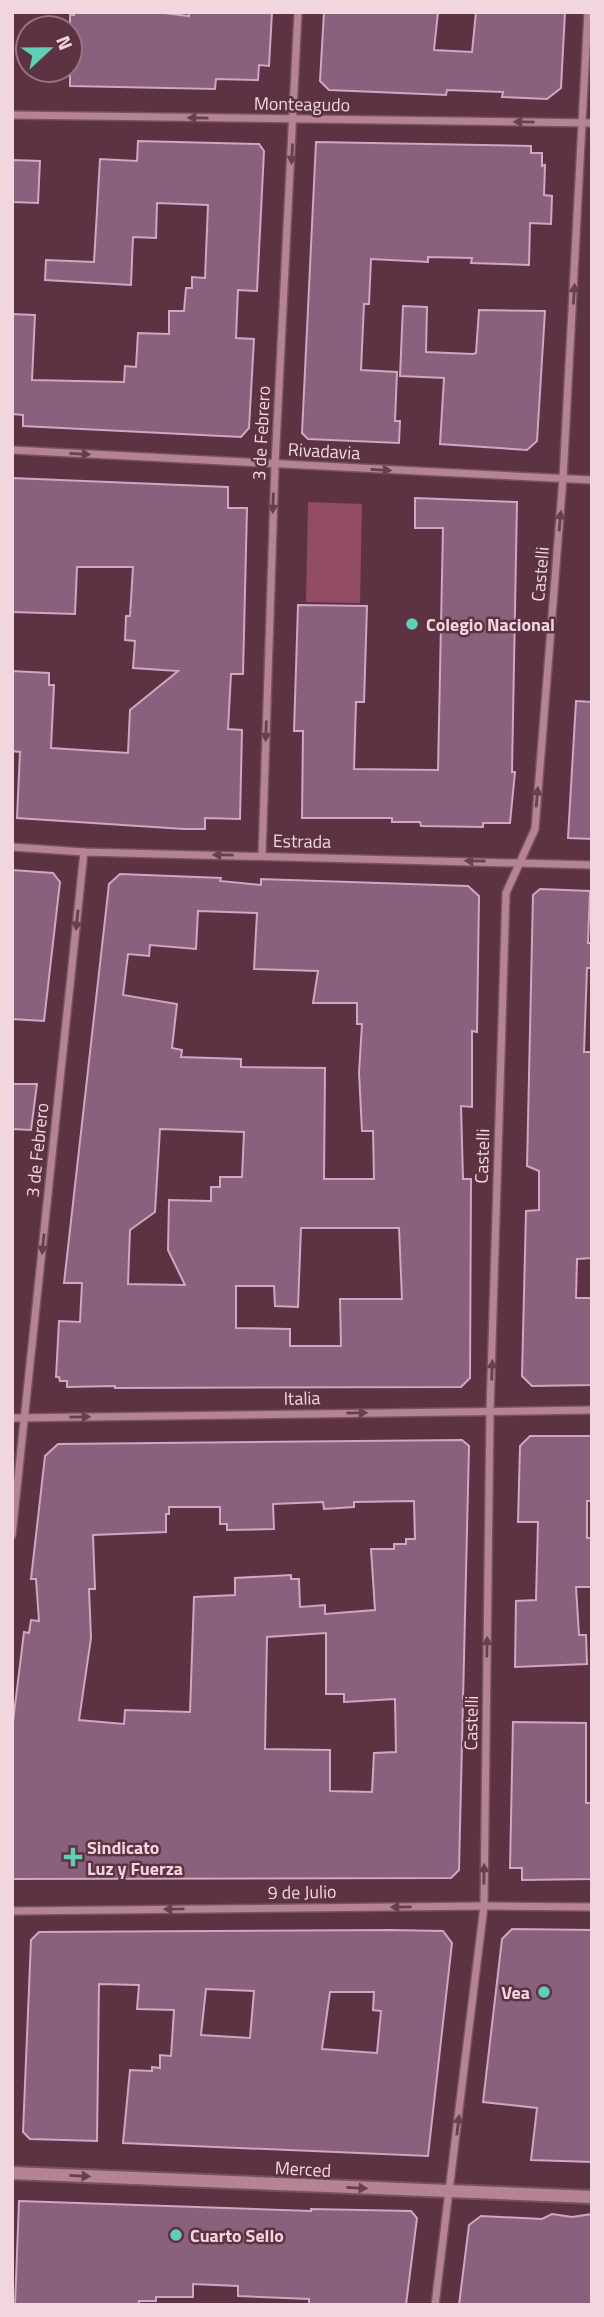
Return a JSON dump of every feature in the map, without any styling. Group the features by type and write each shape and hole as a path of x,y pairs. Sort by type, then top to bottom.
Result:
{"street":[{"name":"3 de Febrero","path":"262,856 275,465 299,12"},
{"name":"Castelli","path":"435,2305 484,1906 491,1410 506,893 534,829 563,478 587,123 588,12"},
{"name":"Monteagudo","path":"12,115 587,123"},
{"name":"Rivadavia","path":"12,450 592,480"},
{"name":"Estrada","path":"12,847 85,852 592,865"},
{"name":"3 de Febrero","path":"12,1535 85,852"},
{"name":"Italia","path":"12,1418 592,1410"},
{"name":"9 de Julio","path":"12,1911 592,1907"},
{"name":"Merced","path":"12,2173 592,2197"}],"shaded area":[{"path":"308,502 362,504 360,603 306,602"}],"building":[{"path":"156,12 189,16 189,12 272,12 269,66 259,65 258,80 216,79 215,89 70,86 84,84 84,14 74,14"},
{"path":"324,12 438,12 434,50 472,52 476,12 565,12 561,88 547,99 502,97 503,92 447,90 446,95 329,90 320,81"},
{"path":"138,141 259,144 264,151 257,291 238,290 236,338 254,339 249,428 241,437 23,426 23,415 12,414 12,314 35,315 32,380 124,382 125,366 136,367 138,333 169,334 169,311 184,311 186,288 192,288 192,277 205,278 208,205 157,203 156,238 133,237 131,285 45,280 46,260 94,262 100,159 137,161"},
{"path":"316,142 531,146 531,153 542,153 542,166 545,165 544,195 552,196 551,224 530,223 529,265 471,263 472,258 428,257 428,262 371,259 369,304 364,304 361,370 397,372 395,421 400,421 399,443 308,439 302,433"},
{"path":"12,160 40,161 38,203 12,202"},
{"path":"403,306 427,307 426,352 473,354 476,353 479,310 545,311 537,441 527,450 440,444 444,378 400,376"},
{"path":"12,478 228,487 228,508 247,508 243,674 231,674 228,729 242,730 240,819 205,818 205,829 184,829 17,818 20,752 12,751 12,671 49,673 49,685 54,685 51,748 128,753 130,710 178,671 133,668 135,641 125,640 126,616 130,616 133,567 77,567 75,614 12,612"},
{"path":"415,498 517,502 512,772 515,772 510,823 483,823 483,827 421,826 420,822 392,822 392,818 302,818 303,731 294,731 298,605 367,606 364,702 356,702 354,769 438,770 443,528 415,528"},
{"path":"576,701 592,702 592,839 568,838"},
{"path":"12,870 53,873 60,882 44,1021 12,1019"},
{"path":"120,874 221,878 220,881 261,885 261,879 468,886 479,896 477,1032 472,1031 472,1107 461,1106 463,1179 471,1179 470,1378 461,1387 67,1387 67,1381 60,1381 59,1377 56,1377 59,1321 80,1322 82,1283 64,1283 109,884","holes":["198,911 257,913 254,969 318,971 313,1003 357,1003 357,1024 362,1024 359,1073 362,1131 373,1131 374,1179 324,1179 325,1068 241,1067 241,1059 181,1057 182,1050 172,1048 177,1004 123,995 128,954 149,956 150,945 196,949","160,1129 244,1132 242,1177 220,1177 220,1187 211,1187 211,1201 169,1200 168,1250 185,1285 128,1284 130,1230 155,1212","301,1228 399,1228 402,1299 340,1299 341,1346 290,1346 290,1329 236,1328 236,1286 274,1286 275,1306 298,1307"]},
{"path":"540,889 590,891 588,943 592,943 592,968 587,968 584,1052 592,1052 592,1258 577,1259 576,1298 592,1298 592,1385 532,1386 522,1376 526,1211 539,1210 539,1171 527,1166 533,895"},
{"path":"12,1084 37,1084 31,1130 12,1129"},
{"path":"530,1436 592,1436 592,1501 587,1501 587,1538 592,1538 592,1587 576,1587 579,1635 586,1635 587,1664 515,1667 516,1601 536,1600 538,1522 518,1522 520,1446"},
{"path":"462,1440 469,1446 459,1870 451,1878 12,1879 12,1730 24,1632 29,1633 31,1620 39,1621 36,1579 31,1579 45,1456 58,1444","holes":["414,1501 415,1539 406,1539 406,1544 394,1544 394,1549 371,1549 375,1610 325,1614 325,1605 300,1607 299,1579 291,1579 291,1575 235,1578 235,1595 194,1597 190,1712 125,1710 124,1724 79,1720 91,1638 89,1589 95,1589 93,1535 166,1532 166,1514 169,1514 169,1507 220,1507 220,1524 227,1524 227,1530 274,1529 273,1504 323,1502 324,1509 354,1507 354,1502","326,1633 326,1694 344,1694 344,1702 395,1699 396,1752 374,1753 372,1792 330,1791 330,1750 265,1749 267,1637"]},
{"path":"513,1722 586,1723 586,1803 592,1803 592,1879 522,1880 522,1868 510,1868"},
{"name":"Vea","path":"512,1929 592,1930 592,2162 531,2160 537,2108 483,2102 502,1939"},
{"path":"443,1931 452,1943 428,2156 123,2143 130,2070 152,2071 152,2067 160,2068 160,2055 171,2056 174,2010 137,2009 139,1985 99,1984 97,2141 30,2139 23,2132 31,1940 39,1932","holes":["206,1989 254,1991 250,2038 201,2035","330,1992 374,1992 373,2010 381,2011 377,2053 322,2049"]},
{"path":"19,2201 311,2211 411,2211 417,2218 406,2305 309,2305 309,2299 238,2296 238,2286 193,2284 193,2297 156,2297 156,2301 139,2301 139,2305 15,2305"},
{"path":"552,2214 572,2217 592,2214 592,2305 459,2305 469,2225 481,2216 542,2219"}],"place":[{"name":"Colegio Nacional","path":"412,624"},
{"name":"Sindicato Luz y Fuerza","path":"73,1857"},
{"name":"Vea","path":"544,1992"},
{"name":"Cuarto Sello","path":"176,2235"}]}
